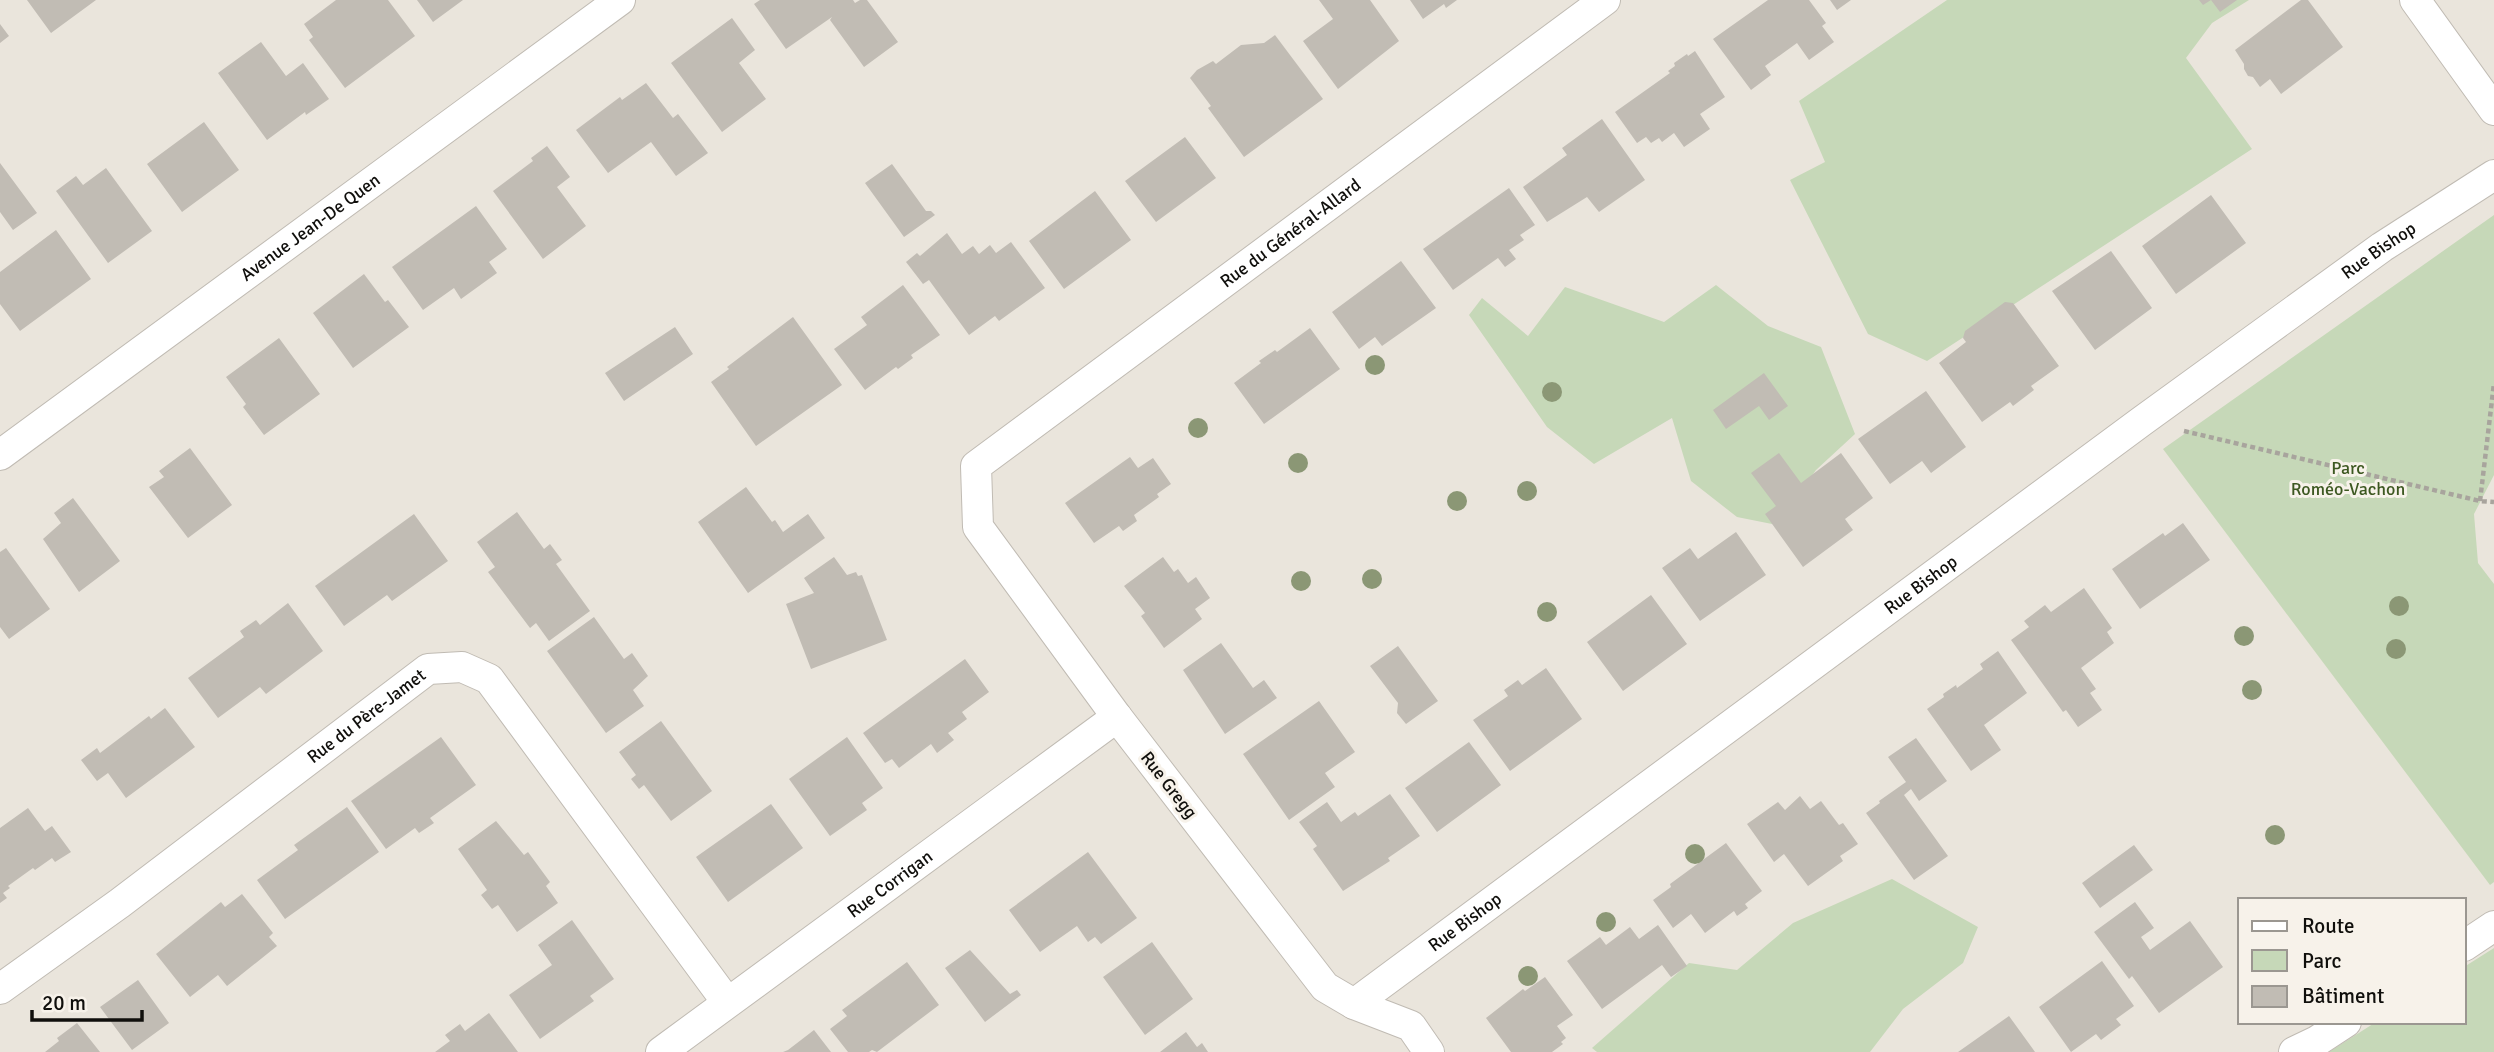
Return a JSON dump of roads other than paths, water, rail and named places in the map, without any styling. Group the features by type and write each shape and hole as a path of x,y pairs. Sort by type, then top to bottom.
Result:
{"street":[{"name":"Avenue Jean-De Quen","path":"0,455 620,0"},
{"name":"Rue du Général-Allard","path":"976,466 1605,0"},
{"path":"2415,0 2494,110"},
{"name":"Rue Bishop","path":"1354,1004 2142,421 2382,247 2494,175"},
{"name":"Rue Gregg","path":"976,466 978,527 1117,717 1325,988 1354,1004 1410,1026 1429,1052"},
{"name":"Rue du Père-Jamet","path":"0,989 120,903 428,669 462,667 489,680 727,1002"},
{"name":"Rue Corrigan","path":"661,1052 1117,717"},
{"path":"2466,945 2494,926"},
{"path":"2294,1052 2318,1041 2343,1024"}],"park label":[{"name":"Parc Roméo-Vachon","path":"2348,478"}]}
